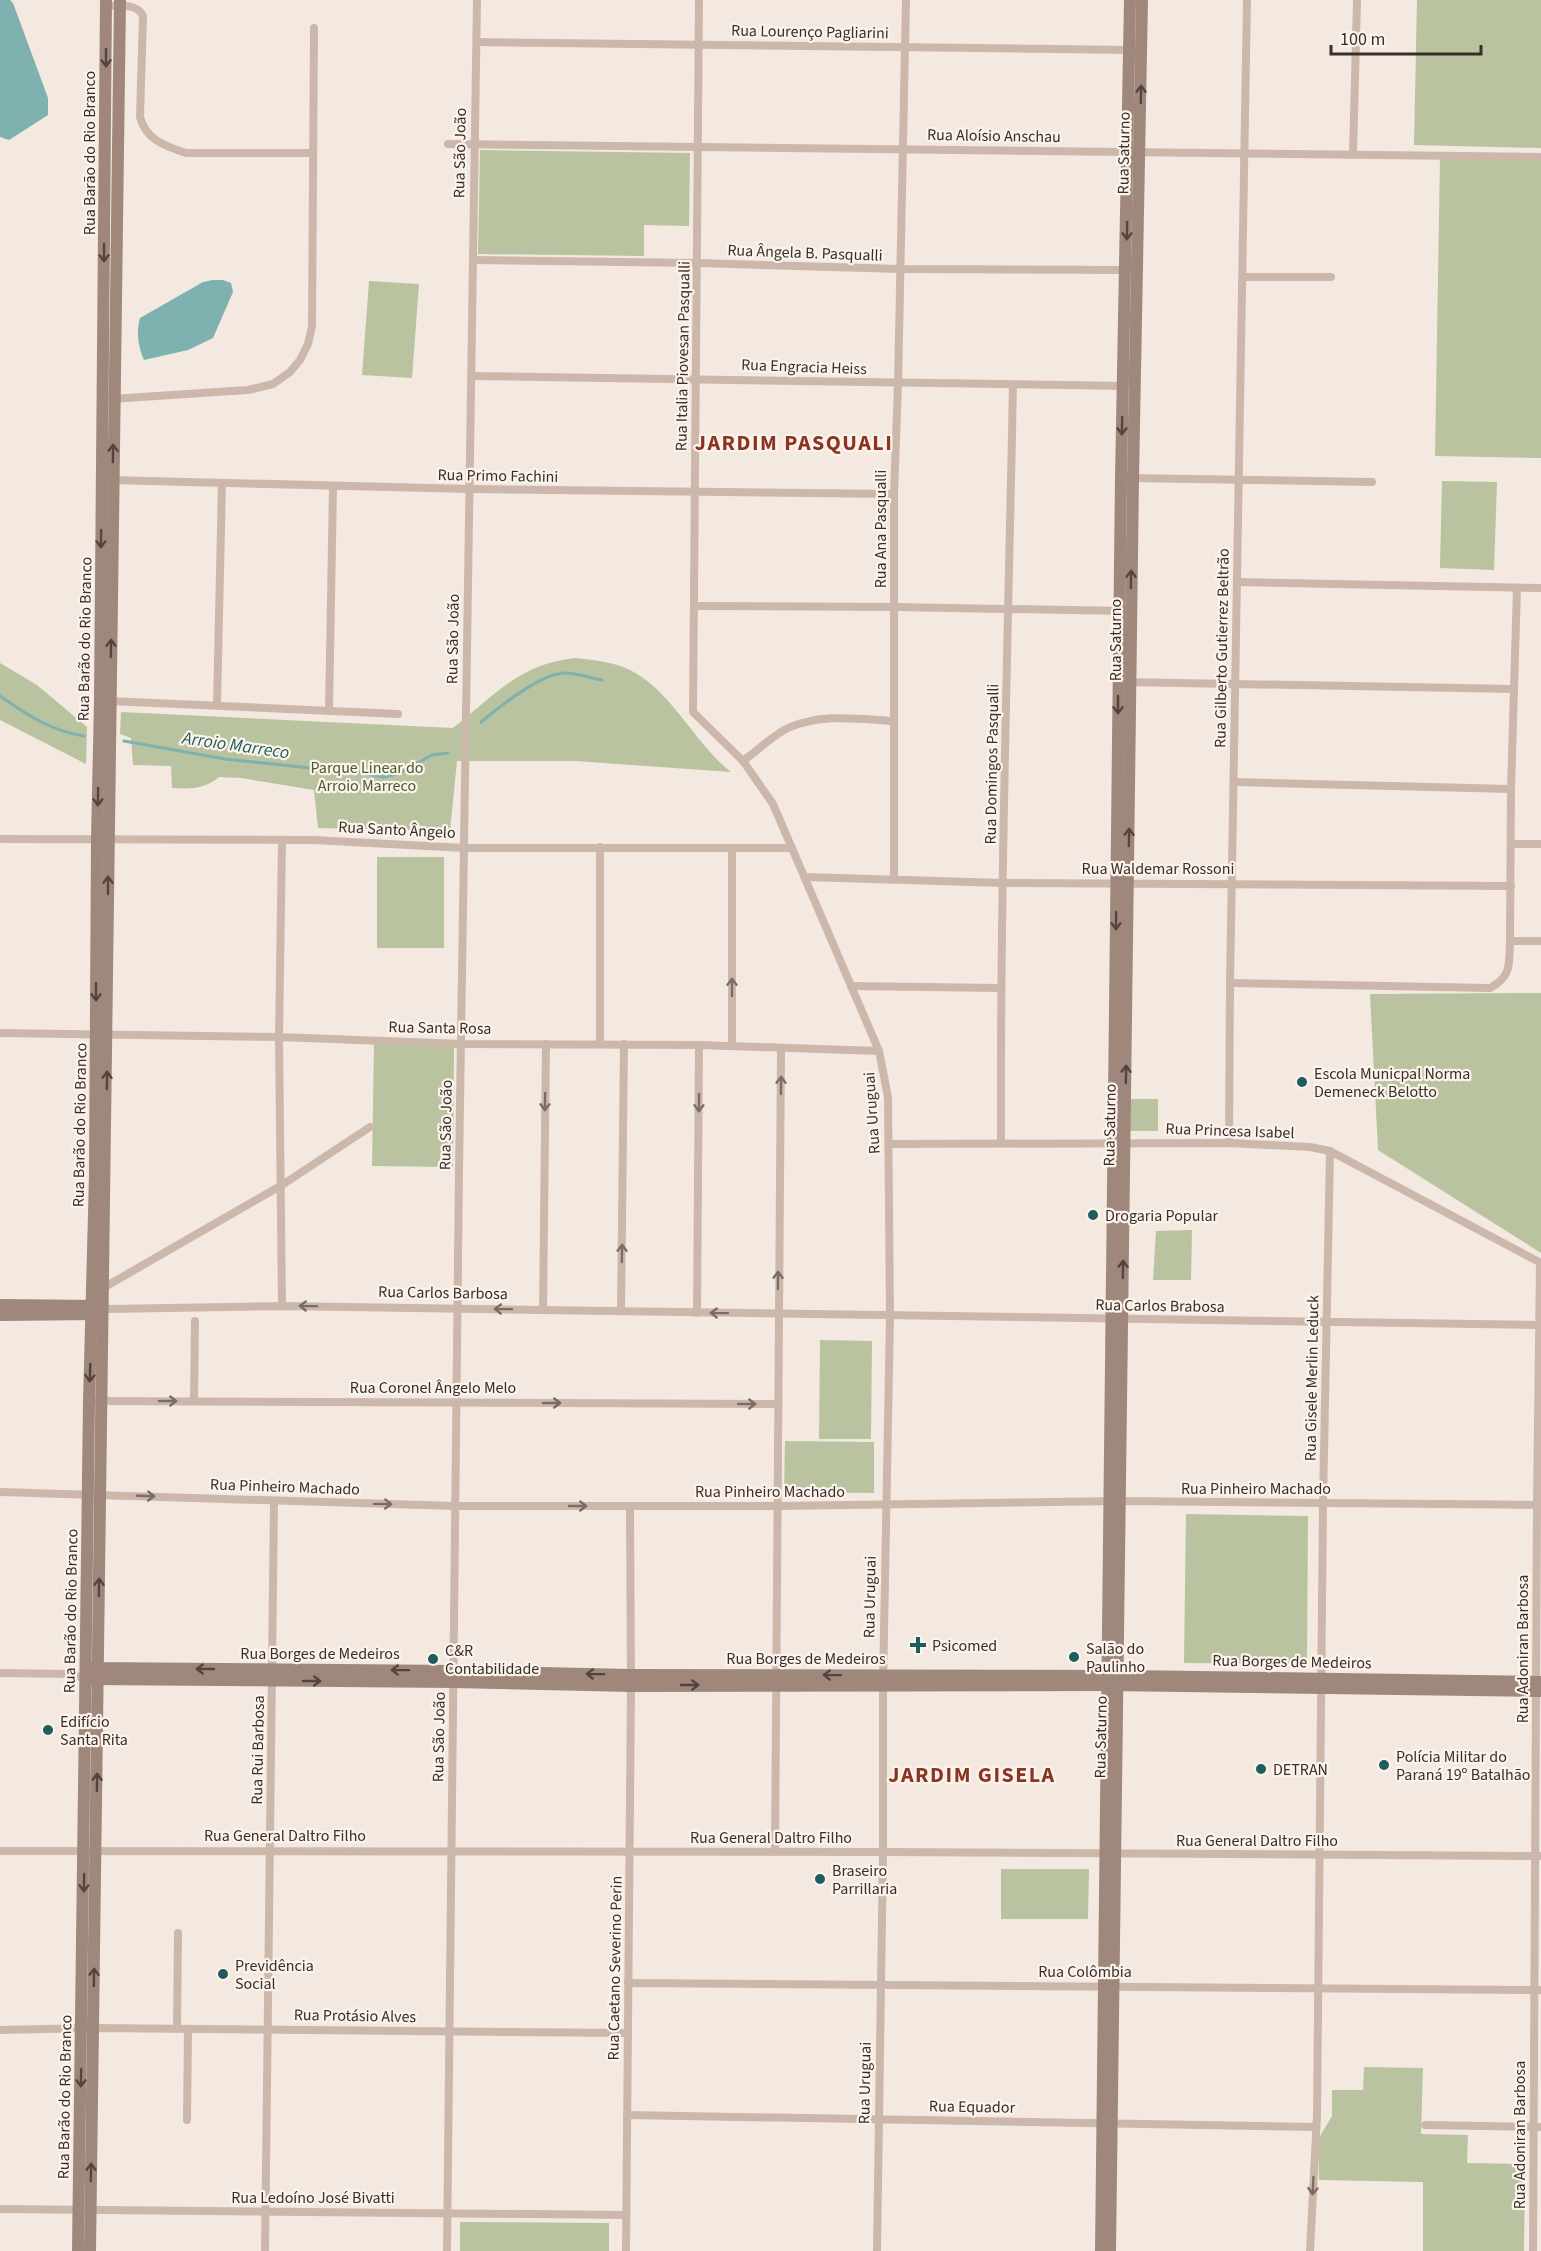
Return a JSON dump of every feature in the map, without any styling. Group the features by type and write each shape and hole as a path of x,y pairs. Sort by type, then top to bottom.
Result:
{"street":[{"name":"Rua São João","path":"447,2251 457,1309 477,0"},
{"name":"Rua Italia Piovesan Pasqualli","path":"693,712 699,0"},
{"name":"Rua Ana Pasqualli","path":"894,878 894,494 906,0"},
{"name":"Rua Saturno","path":"1127,478 1136,387 1132,270 1135,50 1130,0"},
{"name":"Rua Saturno","path":"1135,50 1142,0"},
{"name":"Rua Gilberto Gutierrez Beltrão","path":"1229,1143 1247,0"},
{"path":"1353,154 1357,0"},
{"path":"106,3 120,3 138,9 142,16 140,117 143,130 151,137 166,146 186,153 313,153"},
{"name":"Rua Barão do Rio Branco","path":"106,3 112,136"},
{"name":"Rua Barão do Rio Branco","path":"104,772 110,701 108,399 112,136 120,3"},
{"path":"108,399 249,390 273,384 290,372 308,344 312,326 314,28"},
{"name":"Rua Lourenço Pagliarini","path":"477,42 1135,50"},
{"name":"Rua Aloísio Anschau","path":"448,144 1541,157"},
{"name":"Rua Ângela B. Pasqualli","path":"472,260 698,263 901,270 1132,270"},
{"name":"Rua Saturno","path":"1110,2251 1107,2123 1108,1986 1127,478 1122,386 1132,270"},
{"path":"1243,277 1331,277"},
{"name":"Rua Engracia Heiss","path":"472,376 1136,387"},
{"name":"Rua Domingos Pasqualli","path":"1000,1143 1000,988 1013,385"},
{"path":"1127,478 1372,482"},
{"name":"Rua Barão do Rio Branco","path":"78,2251 84,2210 88,2028 108,480"},
{"name":"Rua Primo Fachini","path":"108,480 333,487 894,494"},
{"path":"217,705 222,483"},
{"path":"329,711 333,487"},
{"path":"1237,582 1541,588"},
{"path":"1230,983 1490,988 1501,982 1509,966 1517,588"},
{"path":"694,606 895,606 1125,611"},
{"path":"1125,682 1514,689"},
{"path":"110,701 398,714"},
{"name":"Rua Uruguai","path":"693,712 743,761 773,804 879,1051 888,1097 890,1316 885,1505 877,2251"},
{"path":"743,761 788,728 808,721 839,718 894,721"},
{"path":"1234,782 1511,789"},
{"name":"Rua Santo Ângelo","path":"0,839 282,840 464,848 792,848"},
{"path":"282,840 279,1037 282,1306"},
{"path":"1511,844 1541,844"},
{"path":"600,847 600,1043"},
{"path":"732,848 732,1046"},
{"name":"Rua Waldemar Rossoni","path":"805,877 1004,883 1232,882 1511,886"},
{"path":"1510,941 1541,941"},
{"path":"851,986 1000,988"},
{"name":"Rua Santa Rosa","path":"0,1033 279,1037 462,1044 699,1045 879,1051"},
{"path":"543,1310 546,1044"},
{"path":"621,1311 624,1044"},
{"path":"697,1313 699,1045"},
{"path":"774,1852 779,1506 778,1314 781,1049"},
{"path":"103,1288 282,1185 370,1127"},
{"name":"Rua Princesa Isabel","path":"890,1144 1229,1143 1330,1151 1541,1263"},
{"name":"Rua Gisele Merlin Leduck","path":"1310,2251 1316,2127 1323,1503 1330,1151"},
{"name":"Rua Barão do Rio Branco","path":"99,1245 103,1288 99,1310"},
{"name":"Rua Adoniran Barbosa","path":"1533,2251 1538,2127 1541,1263"},
{"name":"Rua Carlos Barbosa","path":"2,1310 282,1306 778,1314"},
{"name":"Rua Carlos Brabosa","path":"778,1314 1541,1325"},
{"path":"194,1401 195,1321"},
{"name":"Rua Coronel Ângelo Melo","path":"95,1401 778,1404"},
{"name":"Rua Pinheiro Machado","path":"0,1492 455,1506 779,1506 1115,1502 1539,1505"},
{"name":"Rua Rui Barbosa","path":"266,2251 274,1502"},
{"name":"Rua Caetano Severino Perin","path":"626,2251 631,1680 630,1506"},
{"path":"0,1673 92,1674"},
{"name":"Rua Borges de Medeiros","path":"92,1674 453,1676 631,1680 1322,1682 1539,1686"},
{"name":"Rua General Daltro Filho","path":"0,1851 271,1850 1539,1856"},
{"path":"177,2028 178,1933"},
{"name":"Rua Colômbia","path":"628,1983 1538,1990"},
{"name":"Rua Protásio Alves","path":"0,2030 177,2028 628,2033"},
{"path":"187,2120 188,2029"},
{"name":"Rua Equador","path":"627,2115 1316,2127"},
{"name":"Rua Saturno","path":"1101,2251 1107,2123"},
{"path":"1425,2125 1538,2127"},
{"name":"Rua Ledoíno José Bivatti","path":"0,2209 626,2215"},
{"name":"Rua Barão do Rio Branco","path":"84,2210 90,2251"}],"green space":[{"path":"1417,0 1541,0 1541,148 1414,145"},
{"path":"480,150 690,153 689,226 644,225 644,256 478,254"},
{"path":"1440,158 1541,160 1541,458 1435,456"},
{"path":"369,281 419,284 412,378 362,375"},
{"path":"1442,481 1497,482 1494,570 1440,568"},
{"name":"Parque Linear do Arroio Marreco","path":"575,658 617,665 645,680 659,691 706,747 731,772 575,761 457,761 450,831 318,828 314,790 241,778 219,777 208,784 197,787 172,788 171,766 133,765 131,738 120,734 121,712 453,728 495,693 523,674 555,661"},
{"path":"0,663 37,685 87,727 86,764 0,720"},
{"path":"377,857 444,857 444,948 377,948"},
{"path":"1541,993 1541,1253 1378,1150 1370,994"},
{"path":"374,1044 454,1045 453,1167 372,1166"},
{"path":"1130,1099 1158,1099 1158,1131 1130,1131"},
{"path":"1192,1230 1191,1280 1153,1280 1156,1231"},
{"path":"820,1340 872,1341 871,1439 819,1439"},
{"path":"785,1441 874,1442 874,1493 784,1492"},
{"path":"1186,1514 1308,1516 1307,1664 1184,1663"},
{"path":"1001,1869 1089,1869 1088,1919 1001,1919"},
{"path":"1364,2067 1423,2068 1421,2134 1468,2135 1467,2163 1525,2164 1524,2251 1423,2251 1423,2182 1319,2180 1319,2138 1332,2116 1332,2090 1363,2090"},
{"path":"460,2222 609,2223 609,2251 460,2251"}],"water":[{"path":"0,0 10,0 13,3 48,98 48,115 9,140 0,137"},
{"path":"213,280 231,283 233,292 213,338 188,350 144,360 138,339 140,318 203,282"}],"waterway":[{"name":"Arroio Marreco","path":"481,722 521,692 556,674 570,673 602,680"},
{"name":"Arroio Marreco","path":"0,696 50,726 84,736"},
{"name":"Arroio Marreco","path":"124,741 225,759 345,770 384,777 398,774 432,755 448,753"}],"place":[{"name":"Escola Municpal Norma Demeneck Belotto","path":"1302,1082"},
{"name":"Drogaria Popular","path":"1093,1215"},
{"name":"Psicomed","path":"918,1645"},
{"name":"Salão do Paulinho","path":"1074,1657"},
{"name":"C&R Contabilidade","path":"433,1659"},
{"name":"Edifício Santa Rita","path":"48,1730"},
{"name":"Polícia Militar do Paraná 19º Batalhão","path":"1384,1765"},
{"name":"DETRAN","path":"1261,1769"},
{"name":"Braseiro Parrillaria","path":"820,1879"},
{"name":"Previdência Social","path":"223,1974"}],"district":[{"name":"JARDIM PASQUALI","path":"794,442"},
{"name":"JARDIM GISELA","path":"972,1774"}]}
